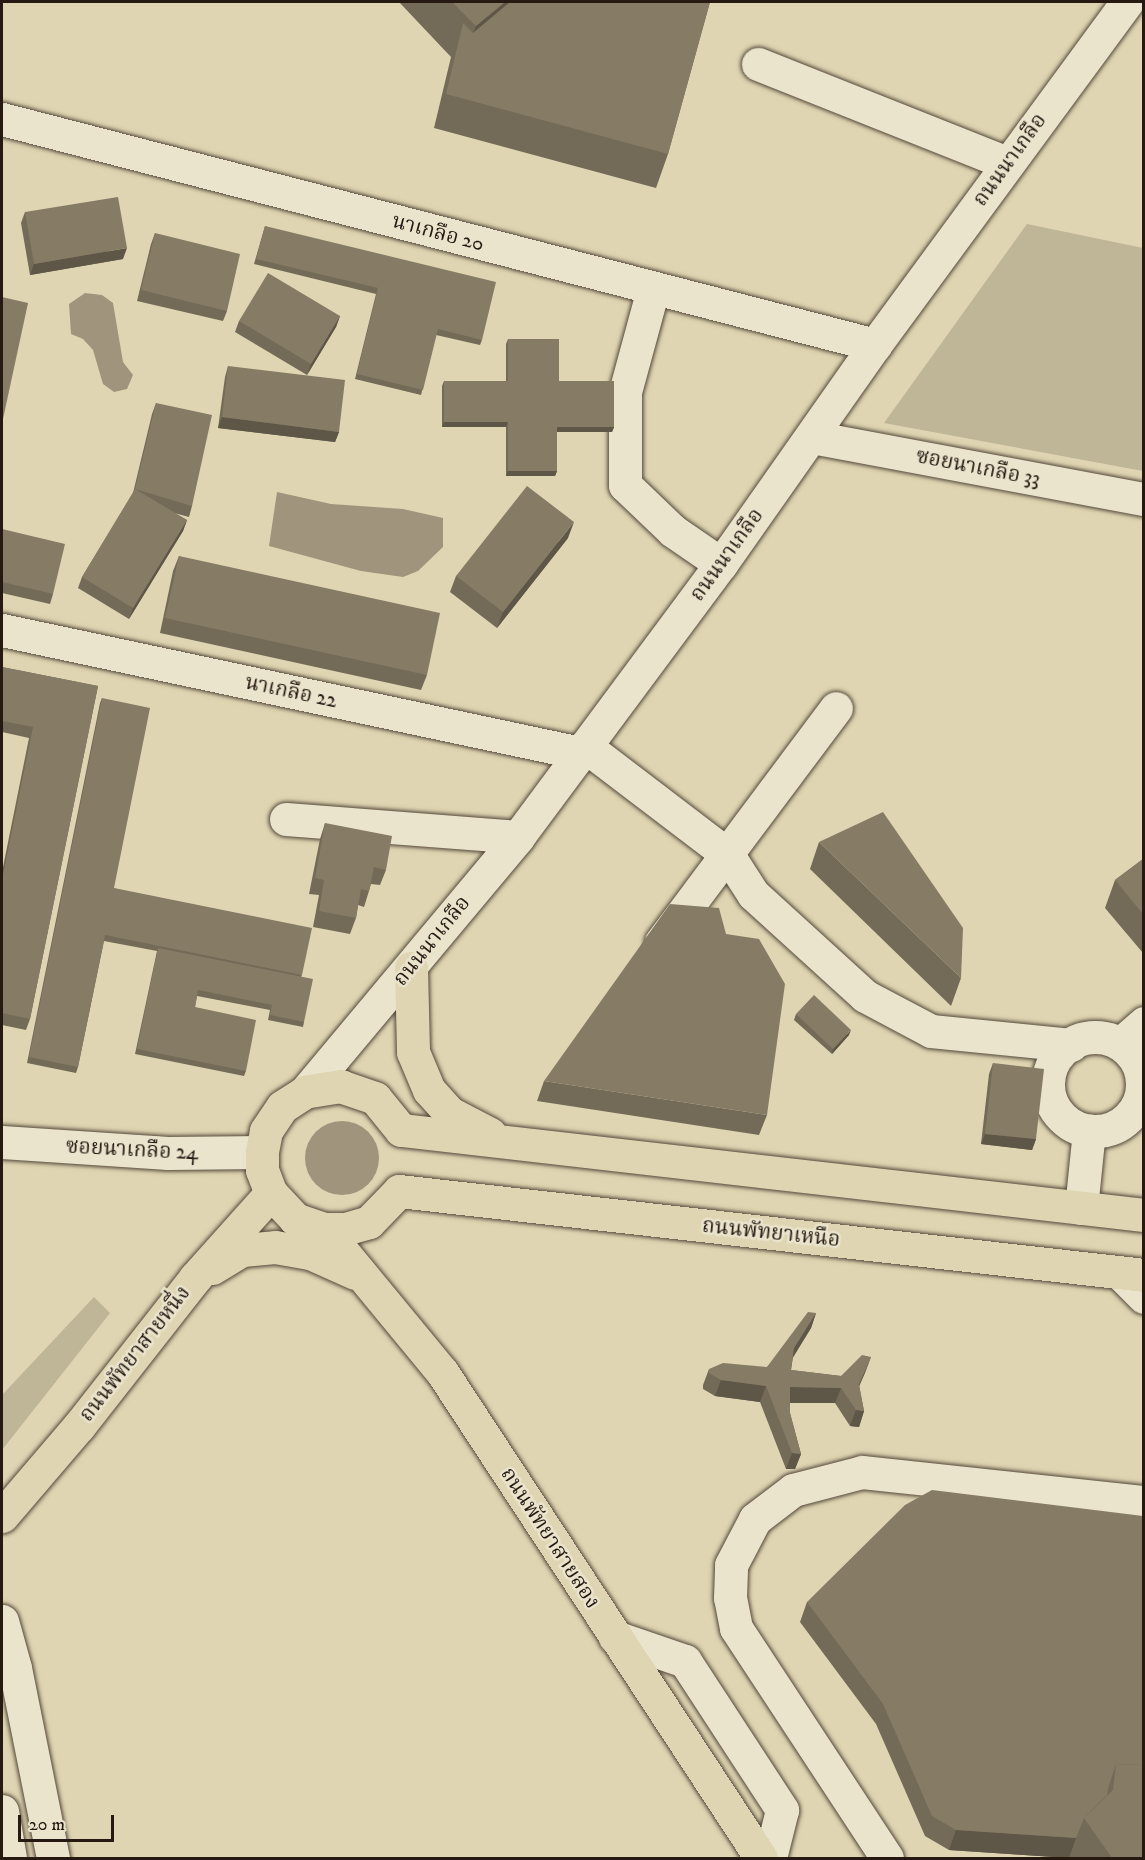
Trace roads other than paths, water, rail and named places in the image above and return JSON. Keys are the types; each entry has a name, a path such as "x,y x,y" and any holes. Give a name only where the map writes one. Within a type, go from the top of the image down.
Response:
{"main road":[{"path":"411,968 413,1052 429,1090 450,1113 505,1142"},
{"path":"324,1230 295,1219 271,1193 262,1170 262,1152 266,1131 282,1107 305,1092 341,1086 375,1098 401,1130 1143,1215"},
{"name":"ถนนพัทยาเหนือ","path":"324,1230 345,1230 369,1221 399,1191 1132,1274"},
{"name":"ถนนพัทยาสายหนึ่ง","path":"2,1516 195,1278 271,1193"},
{"name":"ถนนพัทยาสายสอง","path":"324,1230 442,1372 761,1858"},
{"path":"195,1278 242,1250 275,1246 310,1253 362,1275"}],"street":[{"name":"ถนนนาเกลือ","path":"305,1092 411,968 518,837 721,564 875,345 1127,2"},
{"path":"1135,2 1143,3"},
{"path":"758,64 1007,163"},
{"name":"นาเกลือ 20","path":"2,119 875,345"},
{"path":"653,289 624,392 624,486 673,531 721,564"},
{"name":"ซอยนาเกลือ 33","path":"812,437 1143,499"},
{"name":"นาเกลือ 22","path":"2,630 582,749"},
{"path":"645,962 728,855 836,708"},
{"path":"582,749 728,855 753,894 865,996 931,1031 1071,1045"},
{"path":"286,819 518,837"},
{"path":"1132,1033 1139,1067 1141,1097 1124,1121 1111,1129 1089,1130 1067,1122 1055,1110 1049,1095 1052,1064 1071,1045 1091,1037 1132,1033"},
{"path":"1081,1208 1089,1130"},
{"name":"ซอยนาเกลือ 24","path":"2,1142 168,1153 262,1152"},
{"path":"1132,1274 1143,1297"},
{"path":"887,1858 736,1628 730,1598 731,1565 755,1520 793,1490 862,1472 1143,1502"},
{"path":"2,1620 15,1668 53,1858"},
{"path":"615,1637 685,1661 782,1810 770,1858"},
{"path":"2,1811 10,1858"}]}
